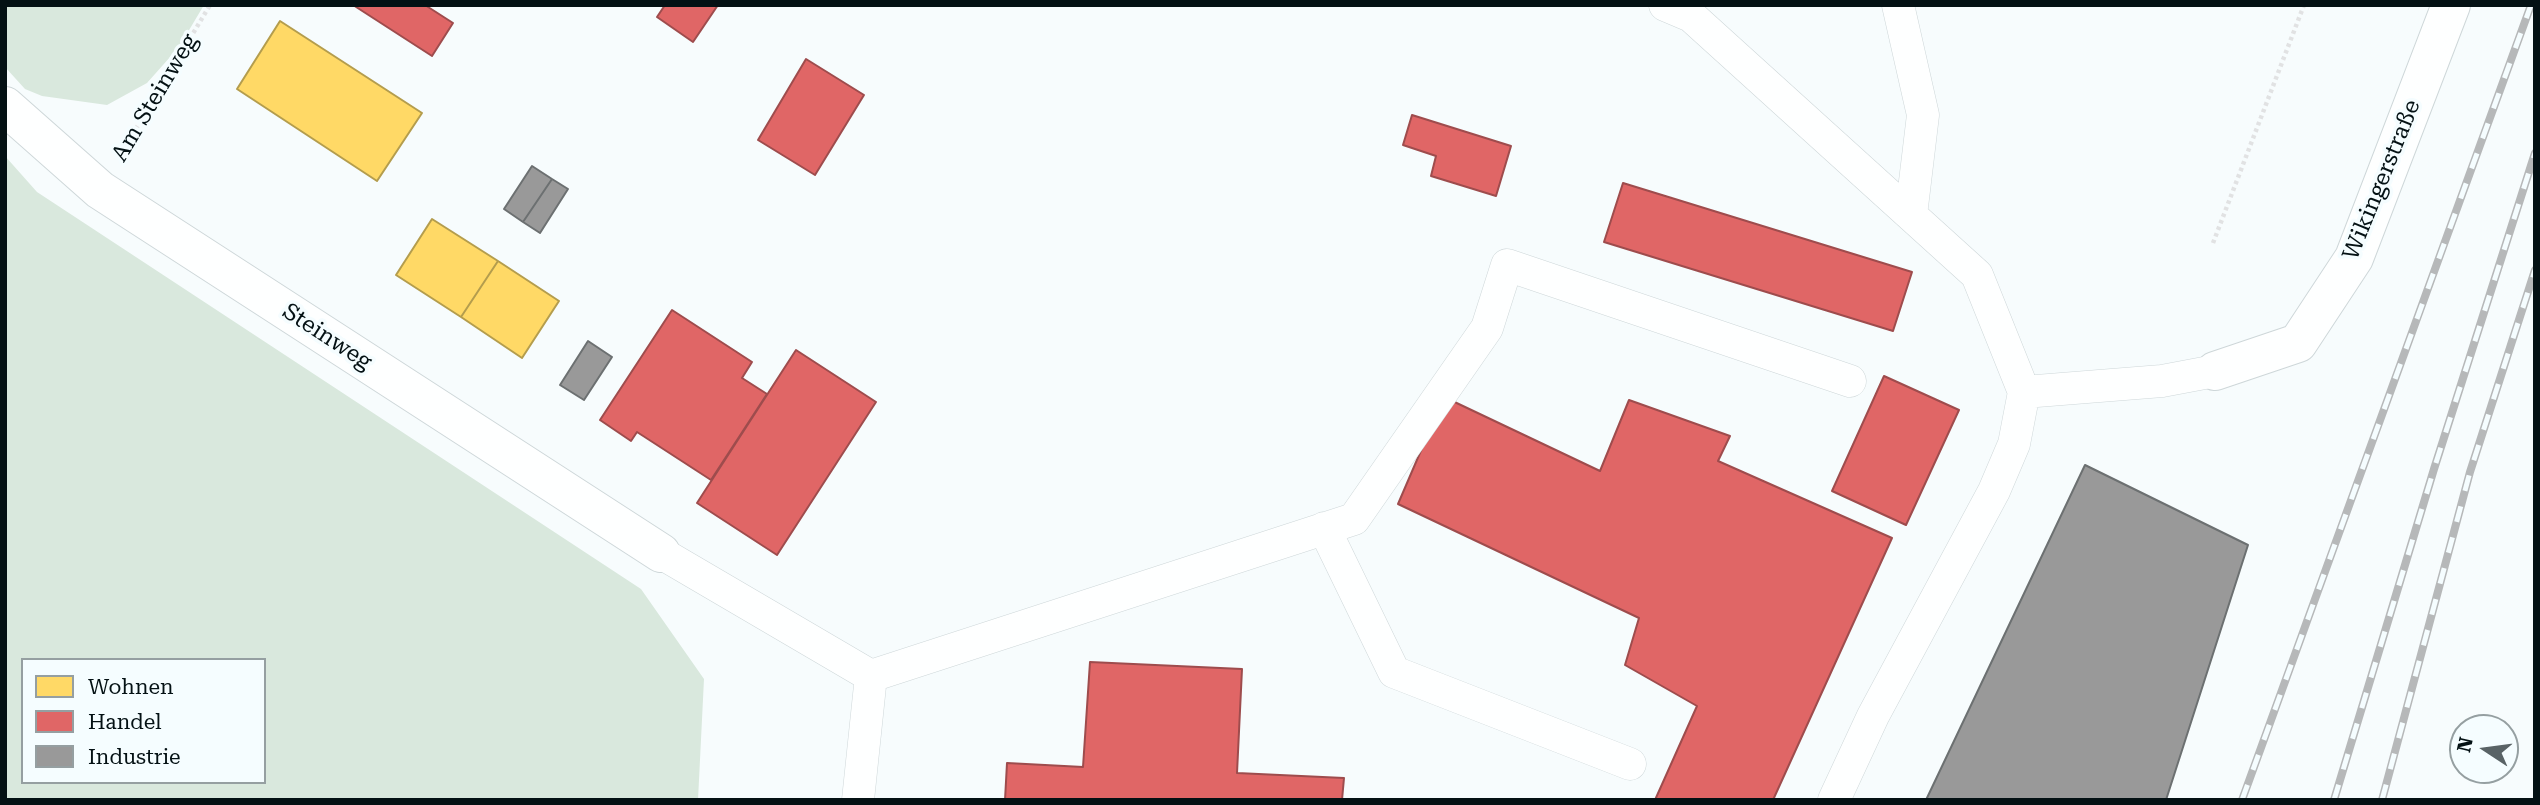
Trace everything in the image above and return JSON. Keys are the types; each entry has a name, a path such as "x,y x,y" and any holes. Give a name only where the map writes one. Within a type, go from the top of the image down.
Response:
{"street":[{"name":"Wikingerstraße","path":"2215,371 2298,342 2354,258 2451,5"},
{"name":"Steinweg","path":"5,106 100,190 661,553"}],"lane":[{"path":"1665,5 1691,16 1977,275 2024,392 2014,444 1994,491 1873,716 1834,800"},
{"path":"1898,5 1923,114 1911,215"},
{"path":"661,553 872,676 1354,519 1487,328 1507,265 1850,381"},
{"path":"2024,392 2162,381 2215,371"},
{"path":"1324,528 1394,672 1630,764"},
{"path":"858,800 872,676"}],"path":[{"name":"Am Steinweg","path":"100,190 210,5"},
{"path":"2213,243 2304,5"}],"shaded area":[{"path":"5,5 204,5 179,47 147,83 107,105 42,96 25,89 5,67"},
{"path":"5,156 37,192 641,589 704,679 698,800 5,800"}],"building: Wohnen":[{"path":"280,21 422,113 377,181 237,89"},
{"path":"432,219 498,261 461,317 396,275"},
{"path":"498,261 559,301 522,358 461,317"}],"building: Handel":[{"path":"353,5 425,5 453,23 432,56"},
{"path":"665,5 718,5 693,42 657,17"},
{"path":"806,59 864,95 815,175 758,140"},
{"path":"1412,115 1511,146 1496,196 1431,176 1436,156 1403,145"},
{"path":"1623,183 1912,272 1893,331 1604,242"},
{"path":"672,310 752,362 742,378 767,394 711,480 637,432 631,441 600,420"},
{"path":"796,350 876,402 777,555 697,503"},
{"path":"1884,376 1959,410 1906,525 1832,491"},
{"path":"1444,397 1600,471 1629,400 1730,436 1718,461 1892,538 1773,800 1655,800 1697,706 1625,665 1639,618 1398,504"},
{"path":"1090,662 1242,669 1237,773 1344,778 1342,800 1005,800 1007,763 1083,767"}],"building: Industrie":[{"path":"532,166 552,179 523,222 504,209"},
{"path":"552,179 568,189 540,233 523,222"},
{"path":"588,341 612,357 584,400 560,385"},
{"path":"2085,465 2248,545 2166,800 1926,800"}],"railway":[{"path":"2242,800 2531,5"},
{"path":"2334,800 2434,469 2535,153"},
{"path":"2382,800 2470,472 2535,270"}]}
